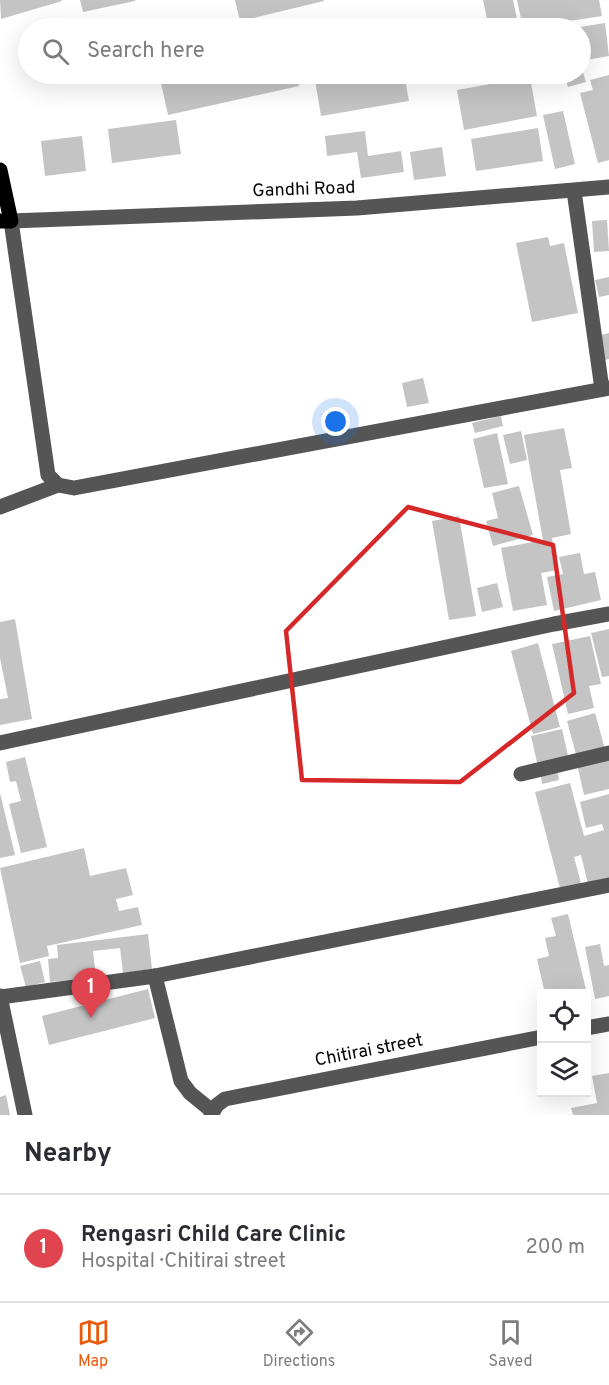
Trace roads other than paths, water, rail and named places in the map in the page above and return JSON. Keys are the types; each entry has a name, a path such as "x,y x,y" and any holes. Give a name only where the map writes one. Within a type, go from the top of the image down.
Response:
{"main road":[{"path":"0,170 5,221"}],"street":[{"name":"Gandhi Road","path":"5,221 357,208 609,187"},
{"path":"0,507 58,485 74,488 606,389 574,190"},
{"path":"5,221 48,475 58,485"},
{"path":"0,744 609,614"},
{"path":"521,774 609,753"},
{"path":"25,1115 0,997 155,976 609,885"},
{"path":"155,976 182,1081 190,1093 212,1113"},
{"path":"591,1027 609,1024"},
{"name":"Chitirai street","path":"212,1113 225,1099 537,1038"}],"place":[{"name":"Rengasri Child Care Clinic","path":"91,1018"}]}
